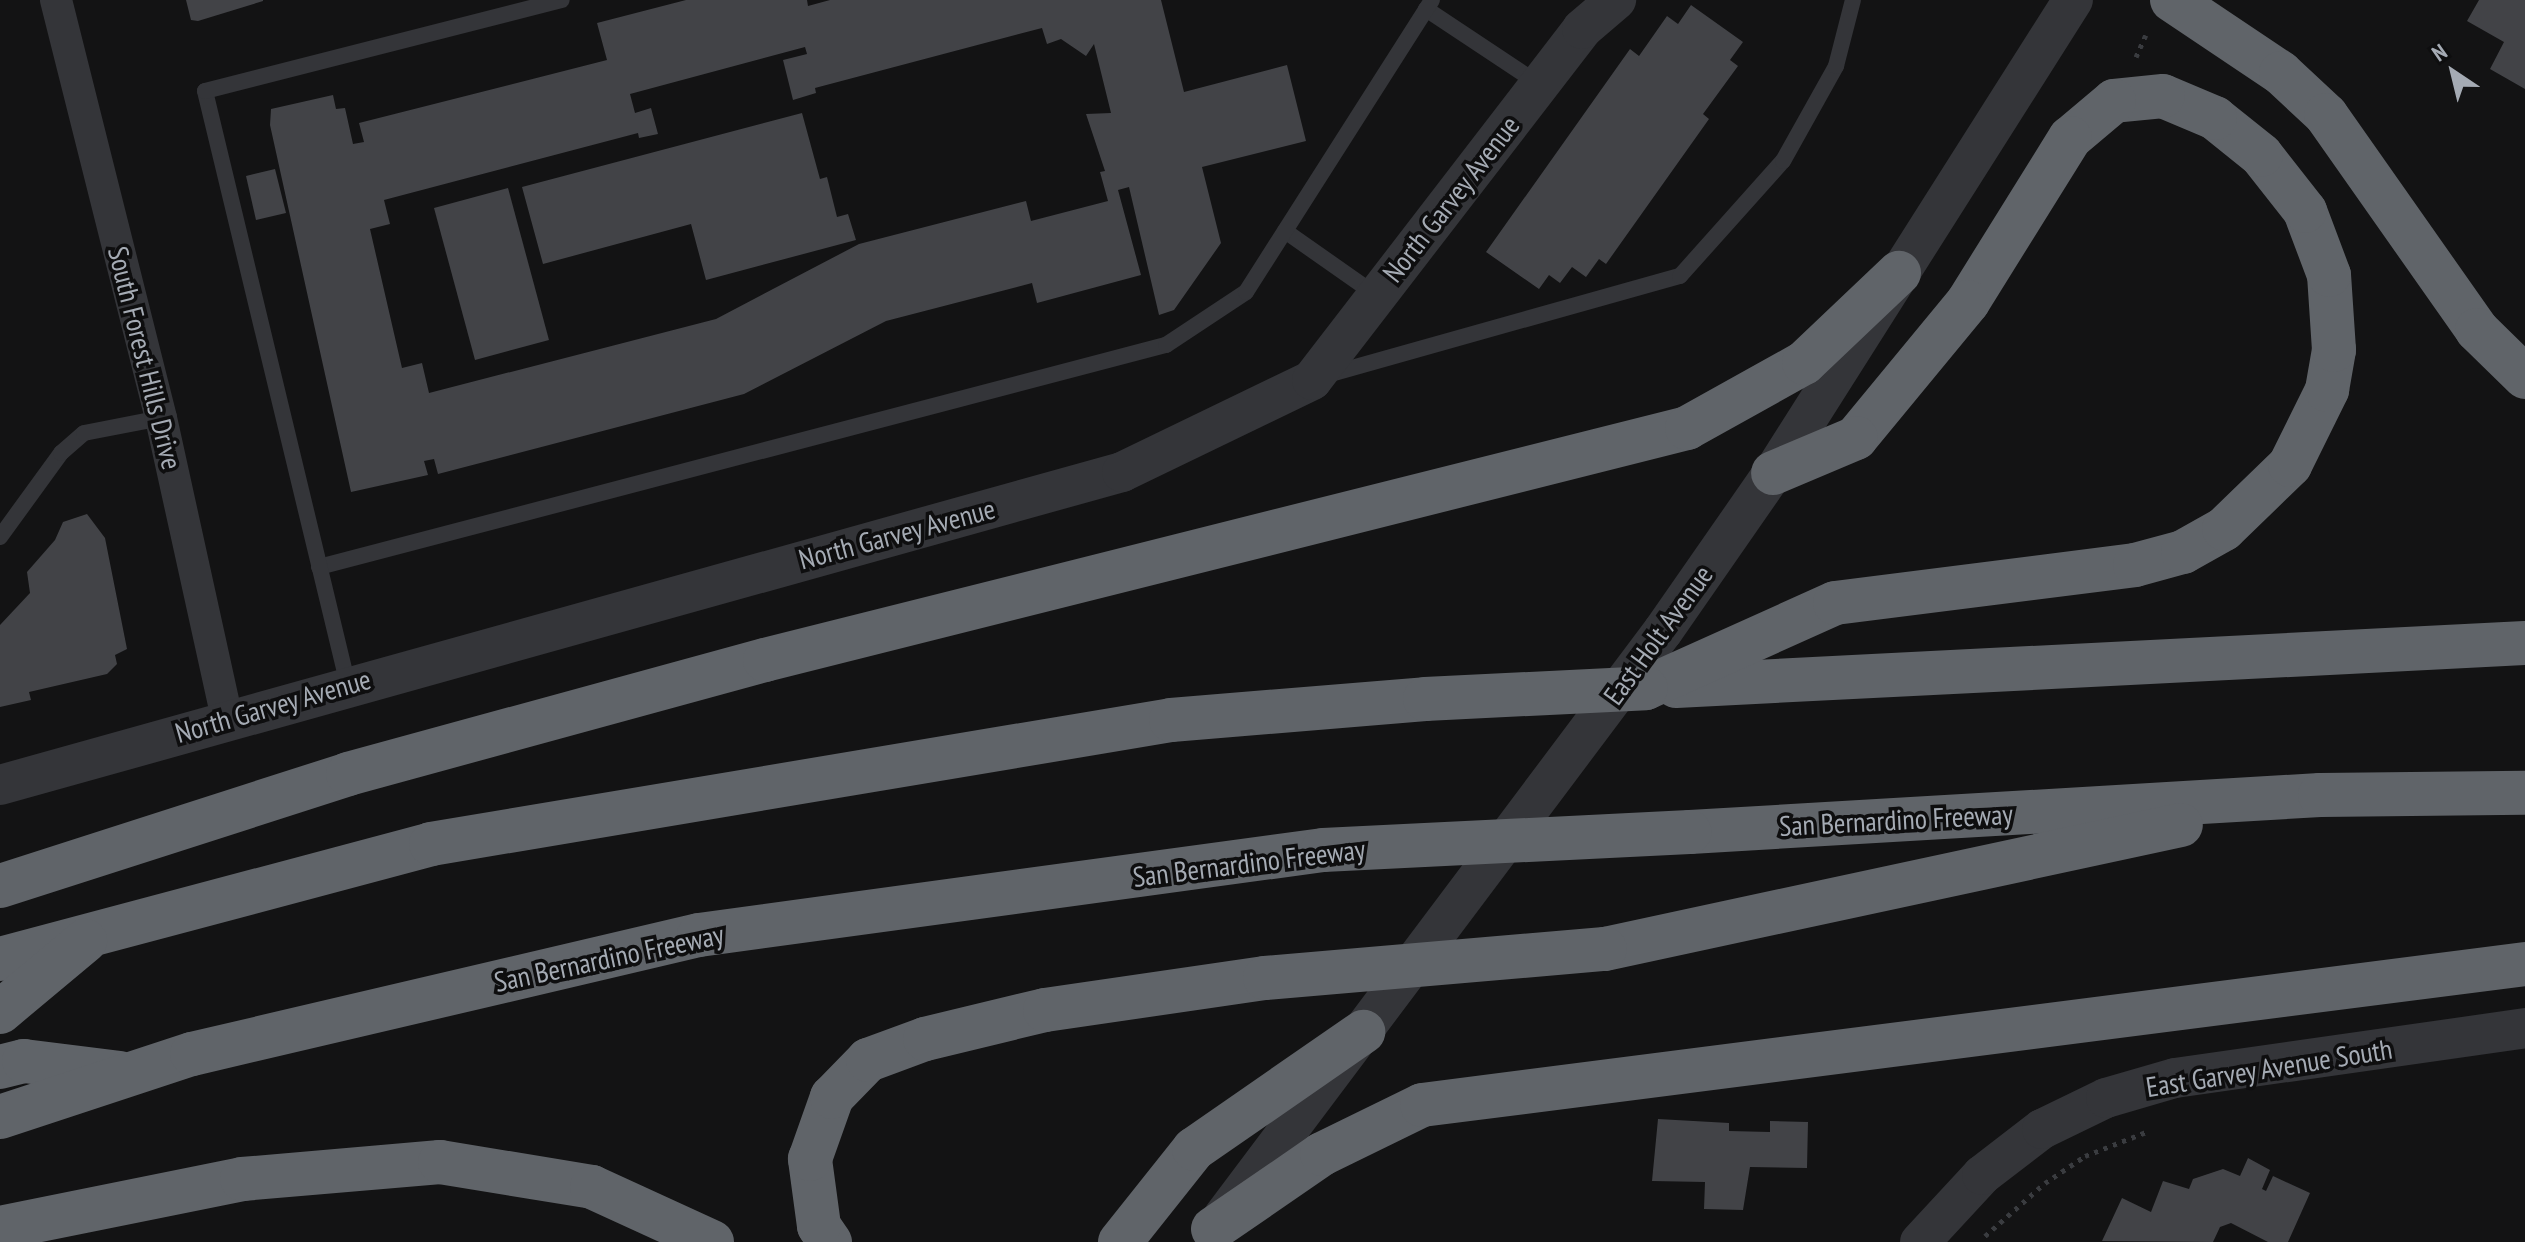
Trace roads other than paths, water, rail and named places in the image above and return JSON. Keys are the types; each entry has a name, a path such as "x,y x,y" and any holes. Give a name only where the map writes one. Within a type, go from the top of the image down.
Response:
{"highway":[{"path":"2172,0 2281,73 2326,115 2477,330 2525,377"},
{"path":"1646,688 1835,603 2135,565 2183,552 2224,529 2259,500 2310,433 2327,390 2334,350 2329,275 2305,211 2285,181 2239,136 2188,105 2163,96 2114,101 2070,138 1968,302 1856,438 1773,473"},
{"path":"0,886 348,774 765,660 1687,428 1804,363 1899,273"},
{"path":"0,959 95,931 431,844 1171,720 1425,699 1798,677 2525,643"},
{"name":"San Bernardino Freeway","path":"0,1117 192,1054 699,935 1323,850 2320,795 2525,793"},
{"path":"830,1242 819,1226 810,1159 832,1097 868,1060 925,1039 1045,1010 1265,978 1605,949 2320,795"},
{"path":"0,1012 95,931"},
{"path":"1208,1236 1322,1154 1422,1105 2525,964"},
{"path":"1120,1242 1194,1149 1363,1032"},
{"path":"0,1067 24,1061 134,1075"},
{"path":"0,1228 242,1179 440,1162 592,1187 712,1242"}],"street":[{"name":"South Forest Hills Drive","path":"56,0 161,418 227,718"},
{"name":"North Garvey Avenue","path":"0,785 227,718 1122,472 1312,380 1582,29 1616,0"},
{"name":"East Holt Avenue","path":"1208,1236 1663,631 1773,473 2073,0"},
{"name":"East Garvey Avenue South","path":"1920,1242 1982,1175 2042,1129 2106,1098 2175,1078 2525,1028"}],"lane":[{"path":"348,685 205,91 562,0"},
{"path":"1312,380 1680,276 1783,161 1836,66 1853,0"},
{"path":"319,567 1166,345 1246,292 1429,5 1539,84"},
{"path":"1285,231 1376,295"},
{"path":"0,537 61,453 84,433 161,418"}]}
